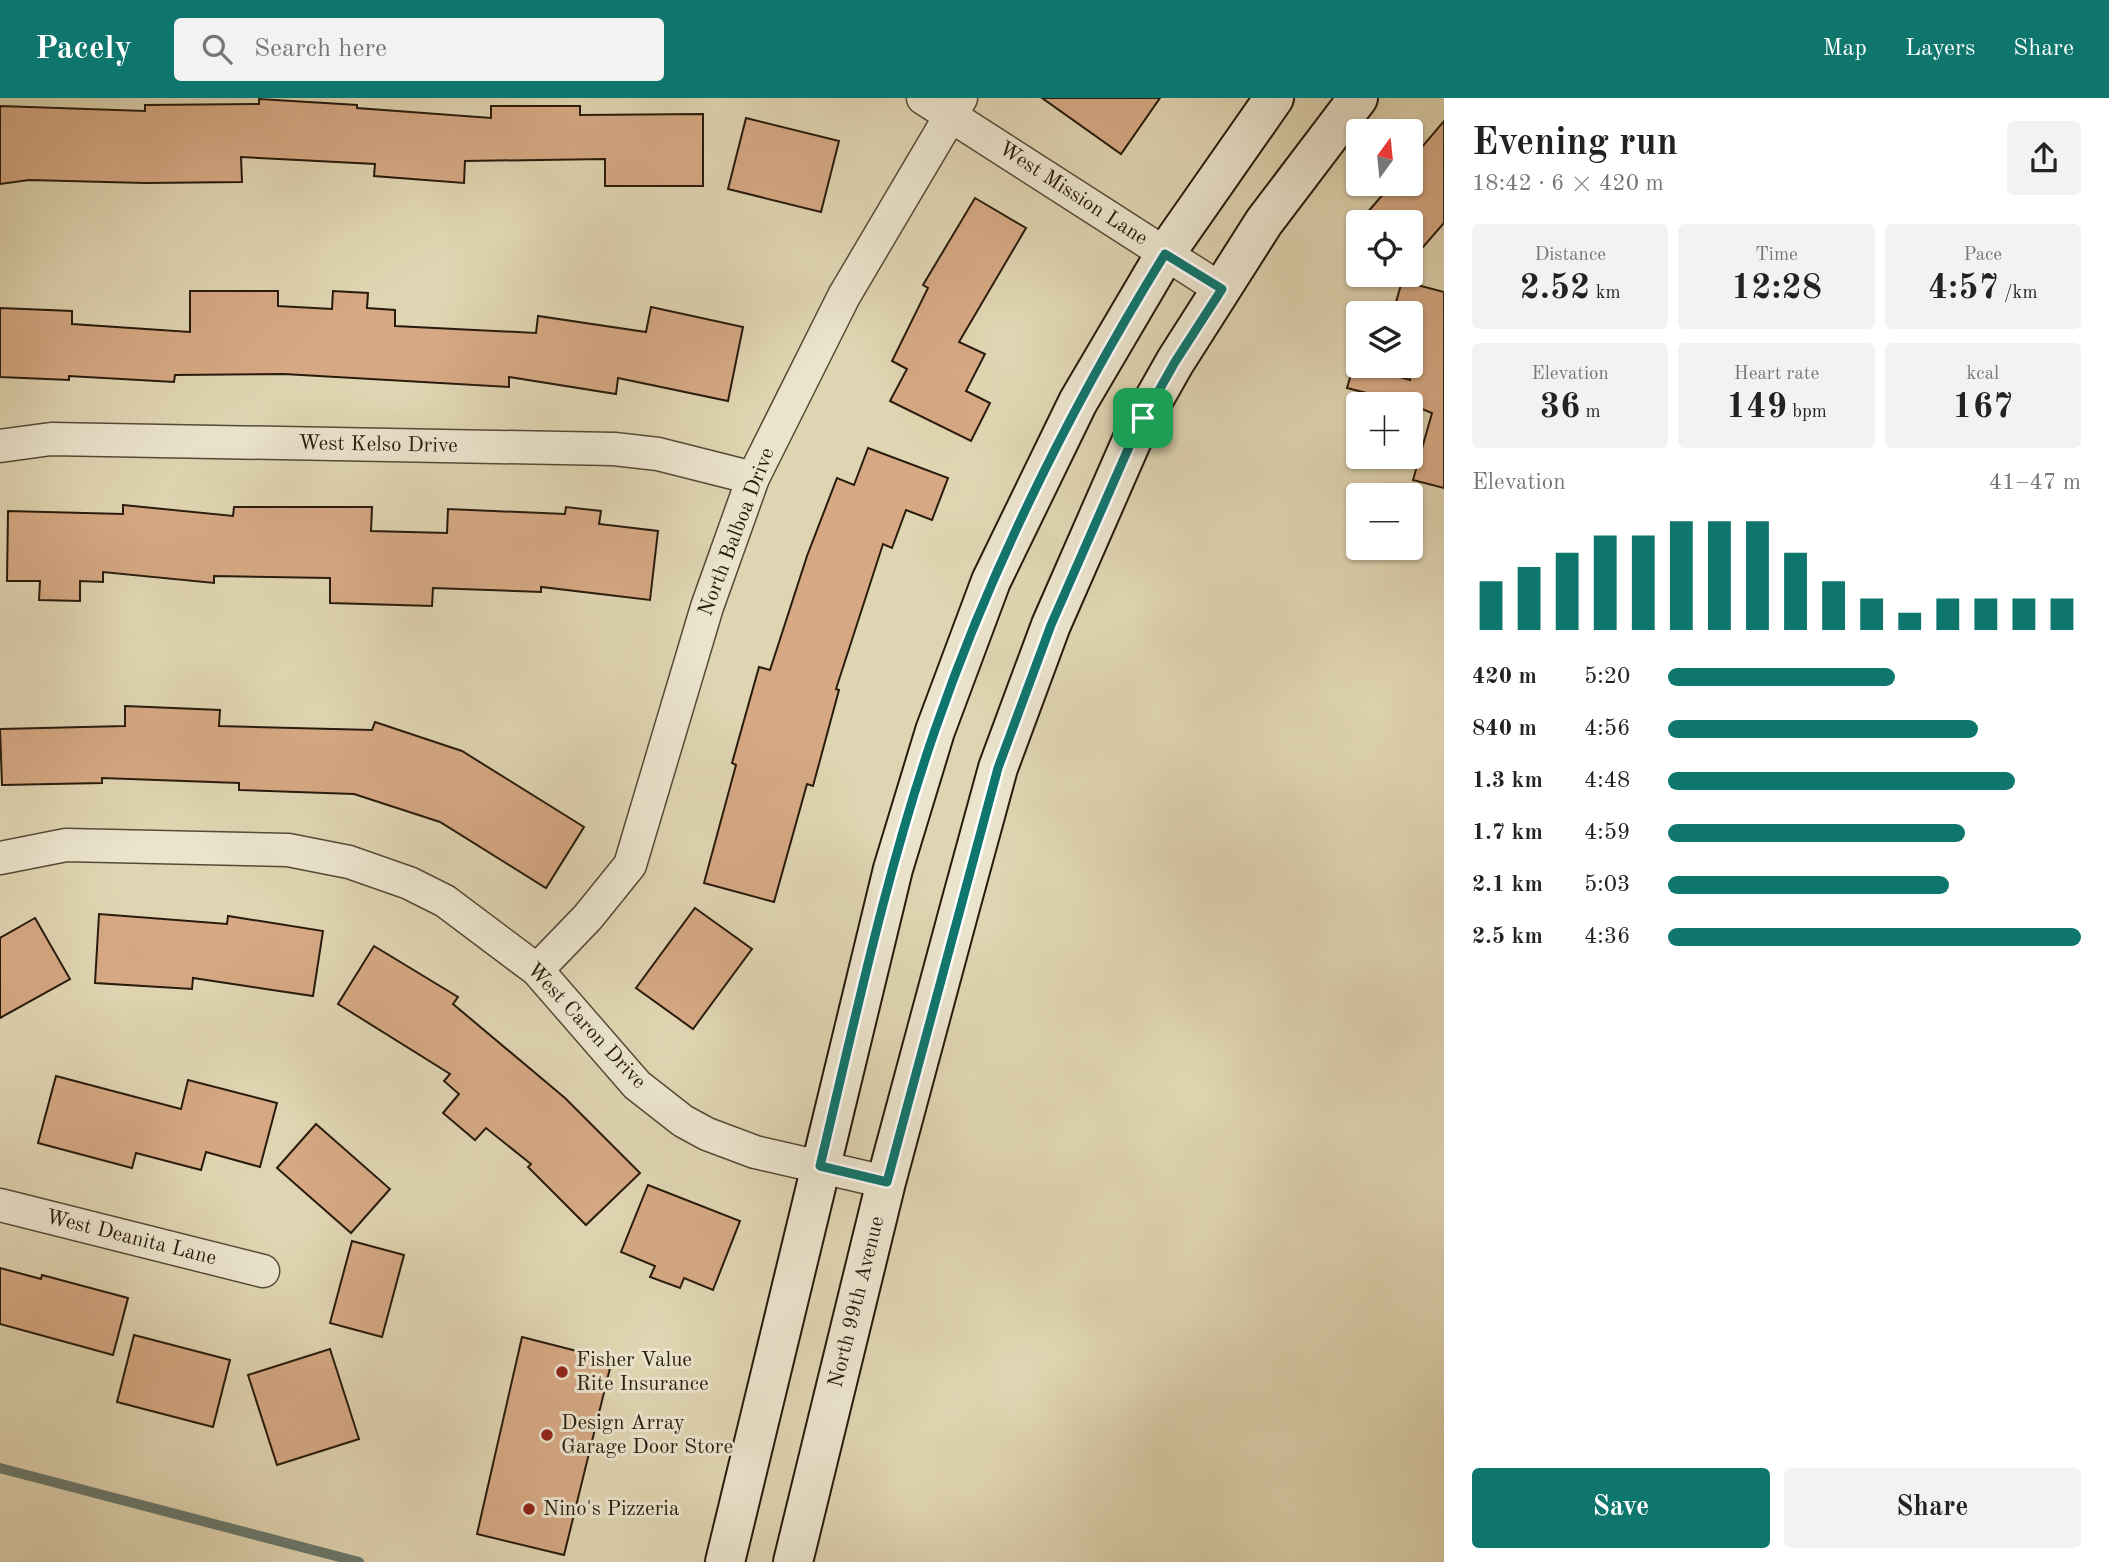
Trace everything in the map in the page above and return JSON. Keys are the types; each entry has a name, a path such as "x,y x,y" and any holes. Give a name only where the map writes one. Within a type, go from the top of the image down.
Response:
{"main road":[{"path":"725,1562 893,869 949,692 991,581 1078,402 1165,254 1274,98"},
{"name":"North 99th Avenue","path":"793,1562 887,1182 998,768 1051,625 1136,431 1175,362 1264,222 1358,98"}],"street":[{"name":"West Mission Lane","path":"923,98 956,106 1165,254 1222,289"},
{"name":"North Balboa Drive","path":"537,970 588,917 630,865 707,607 753,478 844,296 956,106"},
{"name":"West Kelso Drive","path":"0,446 51,439 614,449 658,454 753,478"},
{"name":"West Caron Drive","path":"0,858 66,845 288,850 349,862 409,883 445,901 537,970 637,1085 683,1121 707,1134 755,1152 887,1182"},
{"name":"West Deanita Lane","path":"0,1205 262,1272"}],"building":[{"path":"1042,98 1160,98 1121,154"},
{"path":"259,99 491,118 491,106 580,106 580,115 703,114 703,186 605,186 605,159 465,161 464,183 374,176 375,164 241,157 242,182 29,180 0,184 0,106 145,111 145,105 259,104"},
{"path":"746,118 839,141 821,212 728,189"},
{"path":"1444,121 1444,223 1423,247 1423,210 1369,210 1382,196 1423,196 1423,146"},
{"path":"975,198 1026,228 959,342 985,354 966,391 990,403 971,441 890,401 907,369 892,361 928,288 923,285"},
{"path":"1423,286 1444,292 1444,488 1413,480 1416,469 1423,469 1423,445 1432,413 1423,409 1423,392 1363,392 1347,388 1350,378 1423,378 1423,301 1396,301 1400,287"},
{"path":"190,291 278,291 278,306 332,309 333,291 368,293 367,308 395,310 395,326 536,333 538,316 646,332 651,307 743,327 728,401 618,378 616,394 509,377 509,387 284,374 175,375 174,382 69,376 69,380 0,377 0,308 72,311 72,324 190,332"},
{"path":"868,448 948,478 932,520 906,510 892,548 883,544 836,689 839,690 813,786 807,784 774,902 704,883 736,765 732,763 759,667 770,670 807,556 837,478 854,485"},
{"path":"123,505 233,516 234,507 372,507 371,531 447,533 448,509 565,514 566,507 601,511 599,524 658,531 650,600 541,587 541,592 433,588 432,606 330,603 330,578 214,576 214,583 103,572 103,582 80,581 80,601 39,600 40,581 7,581 8,511 123,514"},
{"path":"125,706 220,710 219,726 372,730 375,722 462,751 584,827 546,888 440,822 354,794 239,790 239,783 102,778 102,783 2,785 0,729 125,726"},
{"path":"695,908 752,949 693,1029 636,988"},
{"path":"99,914 227,924 228,916 323,931 313,996 193,978 192,989 95,983"},
{"path":"35,918 70,979 0,1018 0,938"},
{"path":"374,946 458,997 453,1004 565,1098 640,1173 586,1225 528,1167 531,1164 486,1128 475,1140 443,1113 459,1094 444,1081 450,1074 338,1004"},
{"path":"56,1076 181,1109 188,1080 277,1103 260,1167 206,1152 201,1170 136,1153 132,1168 38,1143"},
{"path":"316,1124 390,1189 351,1233 277,1168"},
{"path":"648,1185 740,1221 713,1290 684,1278 680,1288 650,1277 655,1266 621,1252"},
{"path":"352,1241 404,1255 382,1337 330,1323"},
{"path":"0,1268 41,1279 42,1275 128,1298 113,1355 0,1324"},
{"path":"134,1335 230,1360 213,1427 117,1402"},
{"path":"522,1337 612,1360 564,1555 477,1534"},
{"path":"330,1349 359,1439 277,1465 248,1375"}],"waterway":[{"path":"0,1468 359,1562"}],"place":[{"name":"Fisher Value Rite Insurance","path":"562,1372"},
{"name":"Design Array Garage Door Store","path":"547,1435"},
{"name":"Nino's Pizzeria","path":"529,1509"}],"route":[{"path":"1165,254 1222,289 1143,418 1051,625 998,768 887,1182 820,1166 893,869 935,731 991,581 1078,402 1165,254"}]}
